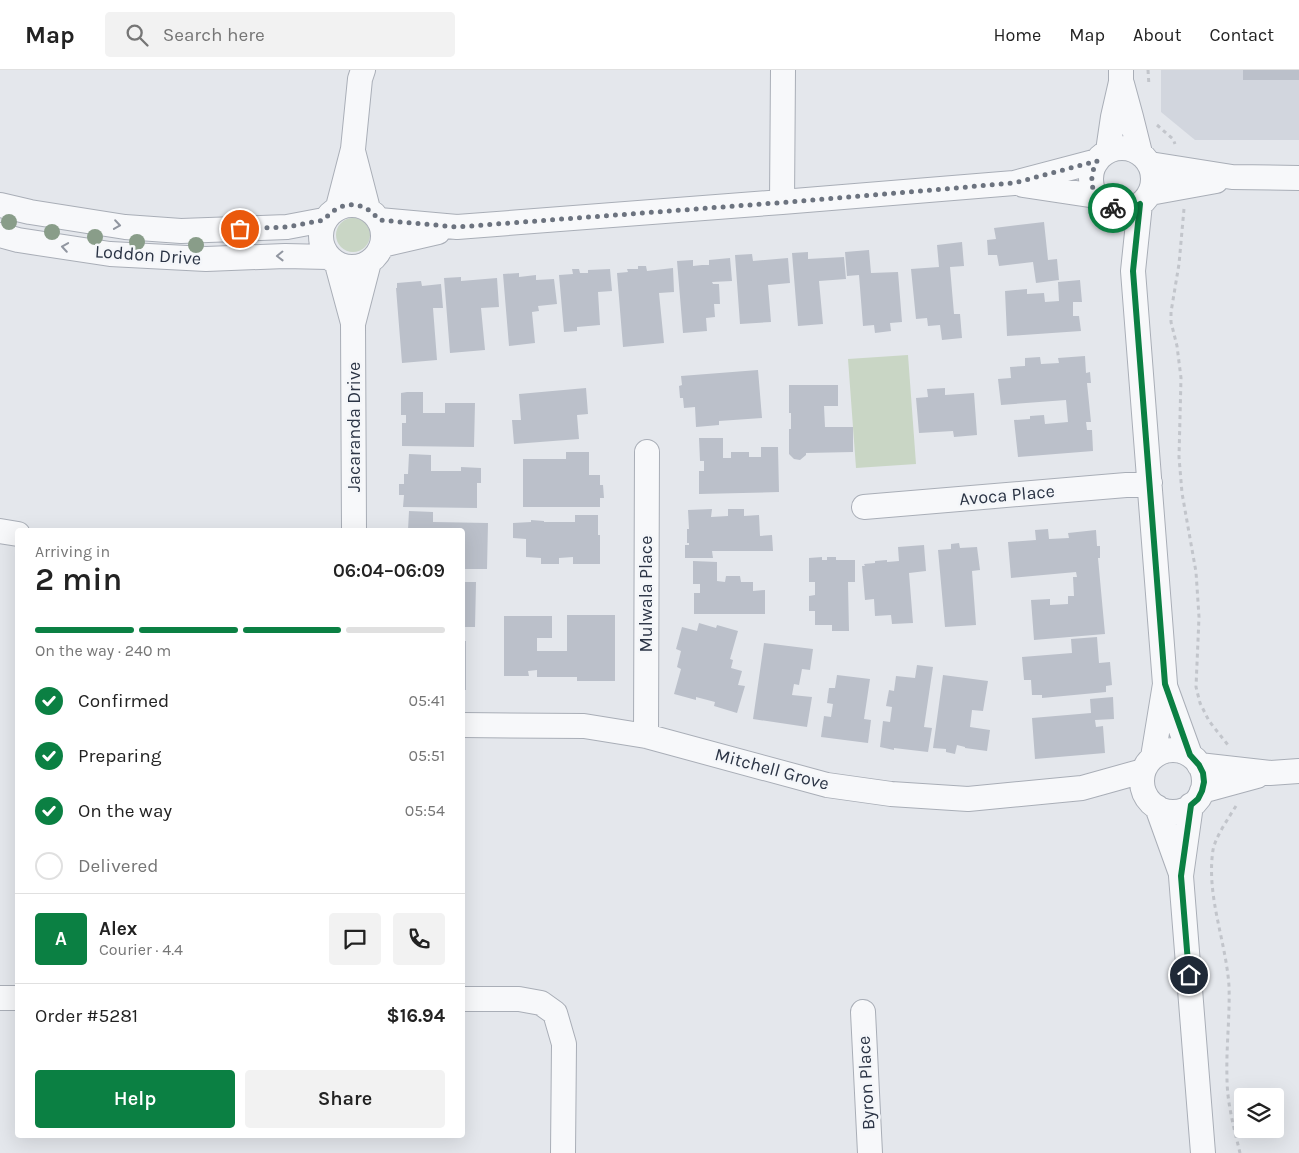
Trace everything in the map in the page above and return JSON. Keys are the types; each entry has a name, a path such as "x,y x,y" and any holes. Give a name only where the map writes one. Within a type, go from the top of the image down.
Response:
{"street":[{"path":"362,70 353,149 331,214 320,229 320,240 323,249 333,260 345,266 361,266 375,254 457,227"},
{"path":"782,202 783,70"},
{"path":"1121,76 1103,156 1093,169 1091,178 1092,187 1106,202 1133,271"},
{"path":"1121,76 1131,117 1145,159 1153,173 1153,184 1145,199 1133,271 1165,684 1150,782 1181,876 1203,1153"},
{"path":"331,214 348,204 358,205 373,214 457,227 1014,183 1103,156 1116,148 1132,150 1145,159 1232,177 1299,178"},
{"path":"353,149 373,214 382,228 383,237 375,254"},
{"path":"1014,183 1106,202 1124,210 1132,208 1145,199 1232,177"},
{"name":"Loddon Drive","path":"0,205 30,212 125,227 181,231 287,227 331,214"},
{"name":"Loddon Drive","path":"0,235 18,240 110,254 206,259 285,256 333,260"},
{"name":"Jacaranda Drive","path":"354,528 354,324 375,254"},
{"name":"Jacaranda Drive","path":"333,260 354,324"},
{"name":"Mulwala Place","path":"646,736 647,452"},
{"name":"Avoca Place","path":"864,507 1150,483"},
{"path":"0,530 15,533"},
{"path":"1165,684 1195,760 1203,773 1204,782 1197,798 1181,876"},
{"name":"Mitchell Grove","path":"465,725 584,726 646,736 827,785 891,794 968,799 1150,782"},
{"path":"1150,782 1162,752 1171,750 1181,751 1195,760 1237,775 1299,771"},
{"path":"1150,782 1166,811 1174,811 1184,810 1197,798 1237,775"},
{"path":"0,998 15,998"},
{"path":"465,999 519,999 541,1003 555,1013 564,1044 562,1153"},
{"name":"Byron Place","path":"862,1012 870,1153"}],"path":[{"path":"1183,228 1171,322 1182,378 1179,457 1182,493 1196,572 1199,617 1196,687 1200,703 1234,756 1239,791 1238,802 1213,848 1212,889 1222,940 1228,986 1227,1079 1231,1118 1240,1153"}],"shaded area":[{"path":"1161,70 1299,70 1299,140 1195,140 1161,112"}],"green space":[{"path":"353,218 360,219 365,223 369,228 369,242 365,247 360,251 353,252 346,251 341,247 337,242 336,235 337,228 341,223 346,219"},
{"path":"908,355 916,464 856,468 848,359"}],"building":[{"path":"1243,70 1299,70 1299,80 1243,80"},
{"path":"1044,222 1048,260 1057,259 1059,280 1036,283 1033,262 999,266 997,255 988,255 987,240 996,239 994,228"},
{"path":"962,242 964,266 950,267 954,314 960,314 962,338 942,340 940,325 928,326 927,318 916,319 911,269 939,267 937,245"},
{"path":"869,250 871,273 898,272 902,322 890,323 891,331 875,333 874,325 863,326 859,275 847,276 845,252"},
{"path":"808,252 808,259 844,257 846,279 819,281 823,324 798,326 792,253"},
{"path":"752,254 753,261 788,258 790,283 768,285 771,322 740,324 735,255"},
{"path":"730,258 732,281 712,282 713,284 719,284 720,304 714,304 715,317 706,318 707,331 683,333 677,261 693,260 693,266 709,265 709,260"},
{"path":"638,266 646,266 647,271 673,268 674,292 659,293 664,343 623,347 617,273 628,272 627,269 638,269"},
{"path":"572,269 579,269 580,273 588,273 588,270 610,269 612,291 598,292 600,325 577,327 577,331 564,332 559,275 573,274"},
{"path":"519,273 519,277 536,275 536,280 554,279 557,304 538,306 539,311 532,312 535,343 509,346 503,274"},
{"path":"461,277 461,281 497,278 499,307 481,308 485,350 450,353 444,278"},
{"path":"1080,280 1082,302 1073,302 1073,316 1079,316 1081,331 1007,336 1005,291 1027,289 1027,294 1044,293 1045,302 1059,301 1058,282"},
{"path":"421,281 422,286 441,284 443,308 433,308 437,360 402,363 397,283"},
{"path":"1085,356 1086,373 1090,372 1091,383 1087,383 1091,422 1086,422 1087,430 1092,430 1093,451 1018,457 1014,420 1030,419 1030,416 1044,415 1045,424 1068,422 1066,400 1001,405 998,379 1011,378 1010,367 1025,366 1025,358 1040,357 1041,364 1059,363 1058,358"},
{"path":"758,370 762,418 719,421 719,425 696,427 695,407 684,408 683,398 680,398 679,386 682,385 681,376"},
{"path":"789,385 838,385 838,406 824,406 825,427 853,427 853,452 806,453 800,460 794,459 789,454 791,413 789,413"},
{"path":"586,388 588,414 577,415 579,439 514,444 512,420 521,420 519,394"},
{"path":"945,388 945,395 974,393 977,435 954,437 953,431 919,433 916,398 928,397 927,389"},
{"path":"423,392 423,413 445,413 445,403 475,403 474,447 402,446 402,423 406,423 406,415 401,415 401,393"},
{"path":"699,438 723,438 723,458 731,458 731,452 749,452 749,457 761,457 761,447 778,447 779,492 699,494 699,471 704,471 704,461 700,461"},
{"path":"566,452 589,452 589,475 600,475 600,485 603,485 604,498 600,498 600,507 523,507 523,459 566,459"},
{"path":"409,454 431,455 431,471 461,471 461,467 481,468 481,483 477,483 477,508 403,507 404,495 399,495 399,484 404,484 404,474 408,474"},
{"path":"712,509 711,517 728,516 728,509 744,509 744,516 759,515 760,536 772,535 773,551 712,551 713,558 685,558 685,545 689,545 687,543 687,529 689,529 688,510"},
{"path":"409,511 433,512 433,522 488,523 487,569 465,569 465,528 408,528"},
{"path":"575,515 598,515 600,564 573,564 573,557 559,558 559,564 541,564 541,558 526,557 526,539 513,538 513,523 531,522 531,520 575,522"},
{"path":"1048,529 1049,539 1069,538 1068,533 1096,530 1097,546 1100,546 1100,558 1098,558 1105,634 1034,640 1031,600 1050,599 1050,605 1068,604 1068,596 1074,596 1073,577 1077,577 1076,572 1011,578 1008,542 1036,540 1035,530"},
{"path":"959,543 960,548 977,547 980,570 972,571 976,625 945,627 938,550 951,549 951,544"},
{"path":"924,545 926,571 909,573 913,623 892,624 891,615 875,616 874,599 865,600 862,566 875,563 875,561 899,561 898,547"},
{"path":"822,557 822,560 827,560 827,557 836,557 836,560 855,560 855,582 848,582 849,631 832,631 832,625 815,625 815,611 809,611 809,596 815,595 815,582 809,582 809,558"},
{"path":"693,561 717,562 717,581 725,582 726,576 740,576 741,582 753,582 753,591 765,590 765,614 694,614 694,593 700,593 700,584 693,584"},
{"path":"465,582 476,582 475,627 465,627"},
{"path":"567,615 615,615 615,681 577,681 577,677 537,677 537,670 528,671 529,676 504,676 504,616 552,616 552,638 537,638 537,651 567,651"},
{"path":"699,623 716,628 717,625 738,631 730,659 733,660 731,668 742,671 738,685 745,686 737,713 714,706 715,702 696,697 696,700 674,694 681,669 677,667 681,651 676,649 682,627 697,631"},
{"path":"1097,637 1099,663 1110,662 1112,685 1106,686 1106,692 1042,698 1042,695 1032,695 1031,680 1024,680 1022,657 1072,653 1071,639"},
{"path":"465,641 466,641 465,690"},
{"path":"764,643 813,649 810,670 802,669 799,685 794,684 792,695 812,697 807,727 753,719"},
{"path":"917,665 933,667 924,727 932,728 928,752 894,748 894,750 880,747 883,721 890,722 892,707 886,706 889,690 894,691 896,676 915,678"},
{"path":"837,675 870,679 864,719 871,720 868,743 821,737 824,716 831,717 833,704 827,703 829,688 835,688"},
{"path":"943,675 988,681 983,711 972,710 970,727 990,730 987,751 957,745 955,754 946,752 946,749 933,748"},
{"path":"1113,697 1114,719 1095,720 1096,727 1103,726 1105,753 1035,759 1032,718 1091,713 1090,699"}],"way so far":[{"path":"240,229 287,227 324,220 330,212 348,204 368,209 379,220 457,227 802,201 1014,183 1097,161 1091,178 1092,187 1101,202 1113,208"}],"route":[{"path":"1113,208 1124,210 1140,204 1133,271 1165,684 1190,755 1199,765 1203,773 1204,782 1198,799 1191,805 1181,876 1189,975"}]}
